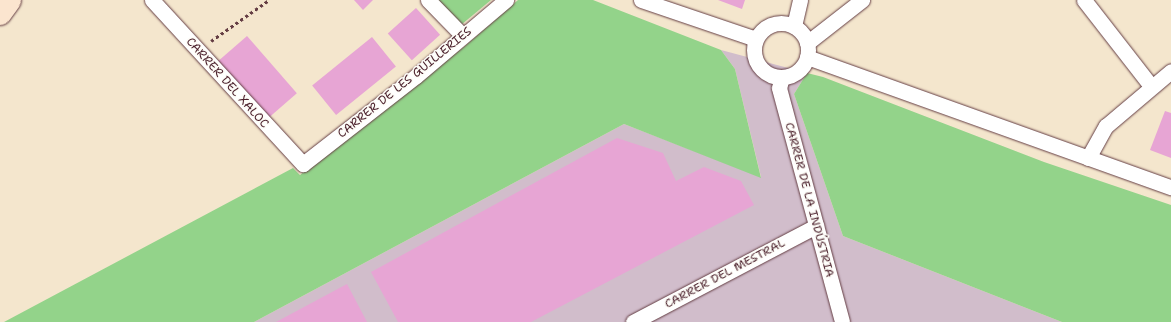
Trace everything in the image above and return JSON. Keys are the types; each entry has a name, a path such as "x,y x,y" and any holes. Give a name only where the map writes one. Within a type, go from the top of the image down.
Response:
{"street":[{"path":"0,14 10,0"},
{"name":"CARRER DEL XALOC","path":"152,0 303,164"},
{"path":"428,0 463,36"},
{"name":"CARRER DE LES GUILLERIES","path":"303,164 416,76 506,0"},
{"path":"641,0 756,39"},
{"path":"794,26 800,0"},
{"path":"807,50 862,0"},
{"path":"1084,0 1151,86"},
{"path":"784,23 794,26 804,36 807,50 801,69 789,76 782,77 770,75 757,62 754,51 756,39 762,31 770,25 784,23"},
{"path":"807,50 1088,158 1171,187"},
{"path":"1088,158 1106,126 1151,86 1171,71"},
{"name":"CARRER DE LA INDÚSTRIA","path":"782,77 779,88 842,322"},
{"name":"CARRER DEL MESTRAL","path":"633,322 816,226"}],"path":[{"path":"198,51 269,0"}],"shaded area":[{"path":"721,50 807,73 794,94 843,236 1062,322 254,322 624,124 761,177 735,69"}],"green space":[{"path":"437,0 491,0 461,25"},
{"path":"518,0 593,0 721,50 735,69 761,178 624,124 254,322 4,322 293,168 300,175 465,46"},
{"path":"807,73 823,77 1044,162 1171,205 1171,322 1062,322 843,236 794,94"}],"building":[{"path":"354,0 373,0 363,10"},
{"path":"718,0 745,0 742,9"},
{"path":"416,8 440,35 412,60 388,33"},
{"path":"247,36 297,93 267,120 217,62"},
{"path":"372,37 396,67 336,115 312,85"},
{"path":"1165,111 1171,113 1171,158 1150,150"},
{"path":"617,138 663,153 676,181 704,167 741,181 754,205 531,322 398,322 371,272"},
{"path":"347,284 367,322 276,322"}]}
